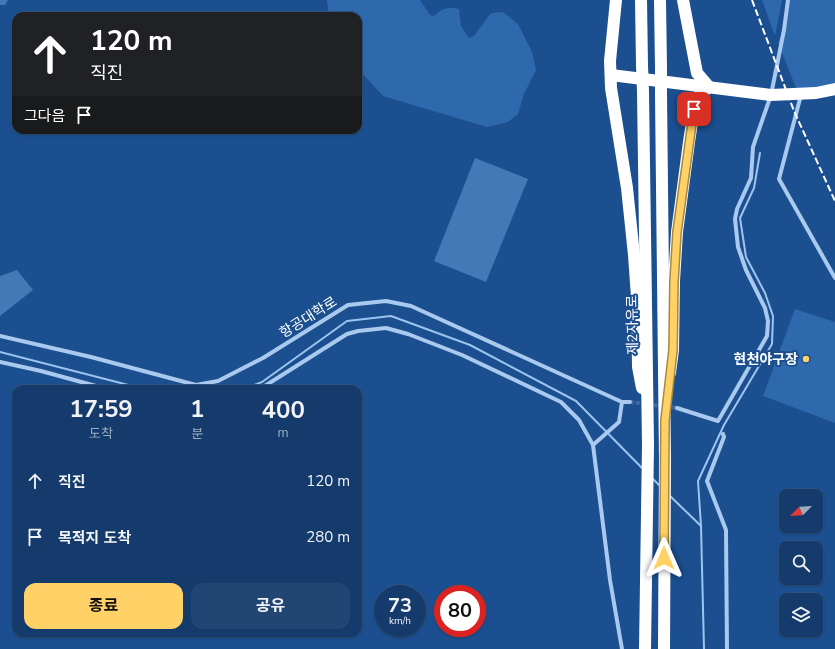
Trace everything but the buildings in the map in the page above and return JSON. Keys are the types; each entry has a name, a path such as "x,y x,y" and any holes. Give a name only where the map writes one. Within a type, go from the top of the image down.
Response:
{"highway":[{"path":"616,0 610,75 627,188 637,297 638,367 648,418"},
{"name":"제2자유로","path":"641,0 648,418 645,649"},
{"path":"660,0 665,420 664,649"},
{"path":"682,0 697,73 709,87"},
{"path":"610,75 770,95 816,93 835,89"},
{"path":"665,420 673,350 674,282 677,232 694,109 699,95 709,87"}],"street":[{"path":"677,408 718,421 767,336 768,321 765,308 746,270 738,246 735,219 737,208 751,178 753,147 770,95 784,30 788,0"},
{"path":"802,94 779,179 835,278"},
{"name":"항공대학로","path":"0,336 91,357 196,385 218,381 263,358 348,305 386,301 411,306 622,402"},
{"path":"266,385 347,334 358,330 386,328 408,334 462,356 561,402 578,420 593,445 610,580 622,649"},
{"path":"0,362 41,371 92,385"},
{"path":"593,445 619,422 622,402 630,402"},
{"path":"722,434 724,438 707,481 726,530 728,649"}],"shaded area":[{"path":"327,0 420,0 430,15 434,16 440,11 446,9 459,9 461,26 469,38 474,36 491,13 503,12 518,24 532,52 536,70 524,94 518,114 508,122 487,127 383,96 362,73 362,12 328,12"},
{"path":"762,0 782,0 775,36"},
{"path":"787,0 835,0 835,86 797,90 778,43 786,22"},
{"name":"현천야구장","path":"795,309 835,322 835,423 763,396"}],"waterway":[{"path":"701,526 698,481 724,425 772,344 773,316 765,293 746,257 740,218 754,188 760,153"},
{"path":"254,385 262,382 347,321 391,316 470,345 576,401 643,469"},
{"path":"0,352 128,385"},
{"path":"652,478 660,486"},
{"path":"669,495 701,526 704,649"}],"tunnel":[{"path":"630,402 677,408"}],"railway":[{"path":"752,0 794,111 835,201"}],"place":[{"name":"현천야구장","path":"806,359"}],"route":[{"path":"664,558 665,420 673,350 674,282 677,232 694,109"}]}
